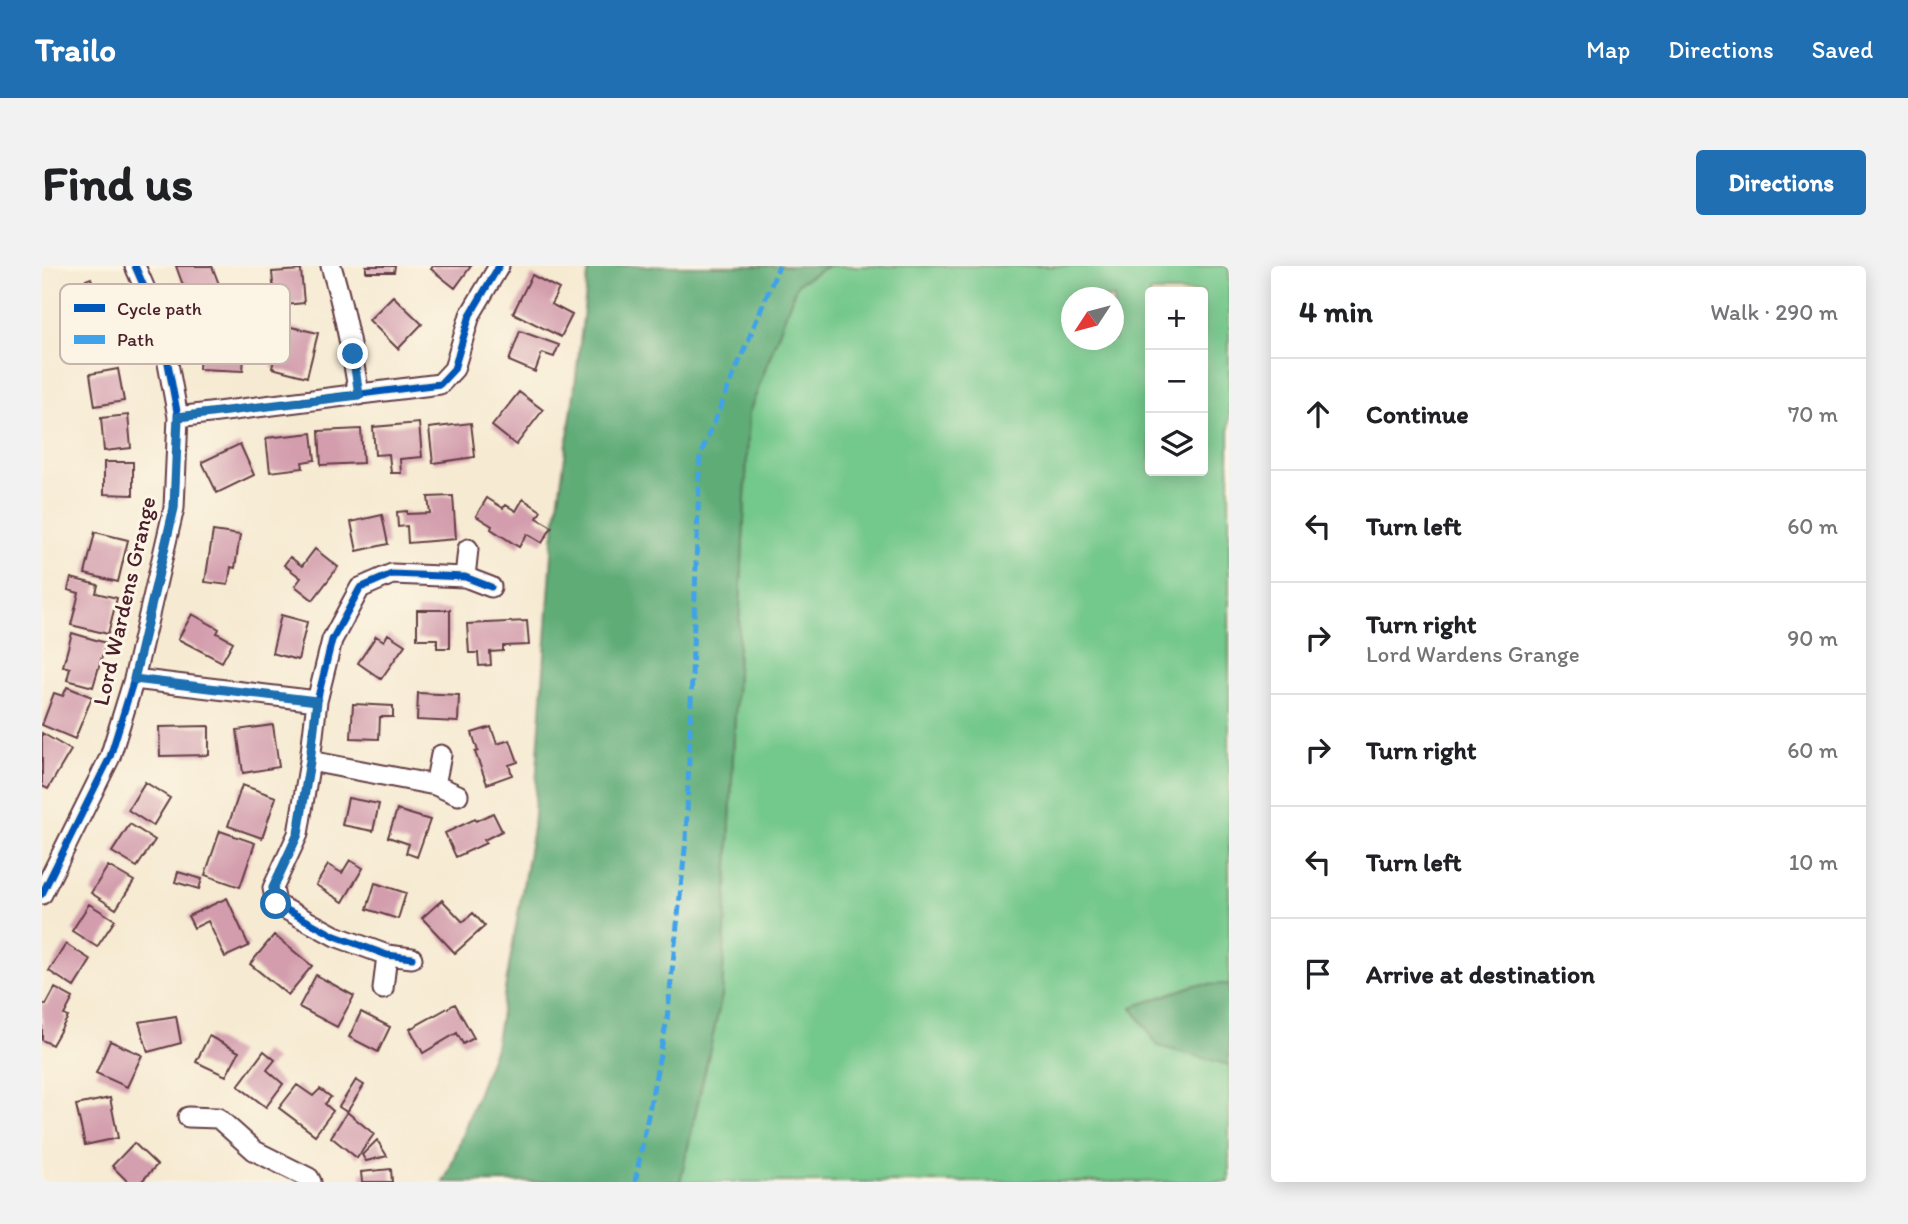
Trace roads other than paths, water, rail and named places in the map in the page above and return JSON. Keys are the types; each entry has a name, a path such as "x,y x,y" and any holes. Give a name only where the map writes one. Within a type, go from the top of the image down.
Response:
{"street":[{"name":"Lord Wardens Grange","path":"135,266 143,284"},
{"path":"331,266 353,354 359,395"},
{"path":"178,417 440,384 454,369 470,315 499,266"},
{"name":"Lord Wardens Grange","path":"42,894 110,757 134,679 174,508 178,417 168,364"},
{"path":"465,577 468,549"},
{"path":"412,958 387,954 335,936 276,904 273,888 298,834 317,701 332,640 360,588 392,574 465,577 491,587"},
{"path":"134,679 317,701"},
{"path":"435,785 442,755"},
{"path":"310,761 435,785 458,795"},
{"path":"383,989 387,954"},
{"path":"188,1117 218,1118 255,1151 309,1178 311,1182"}]}
